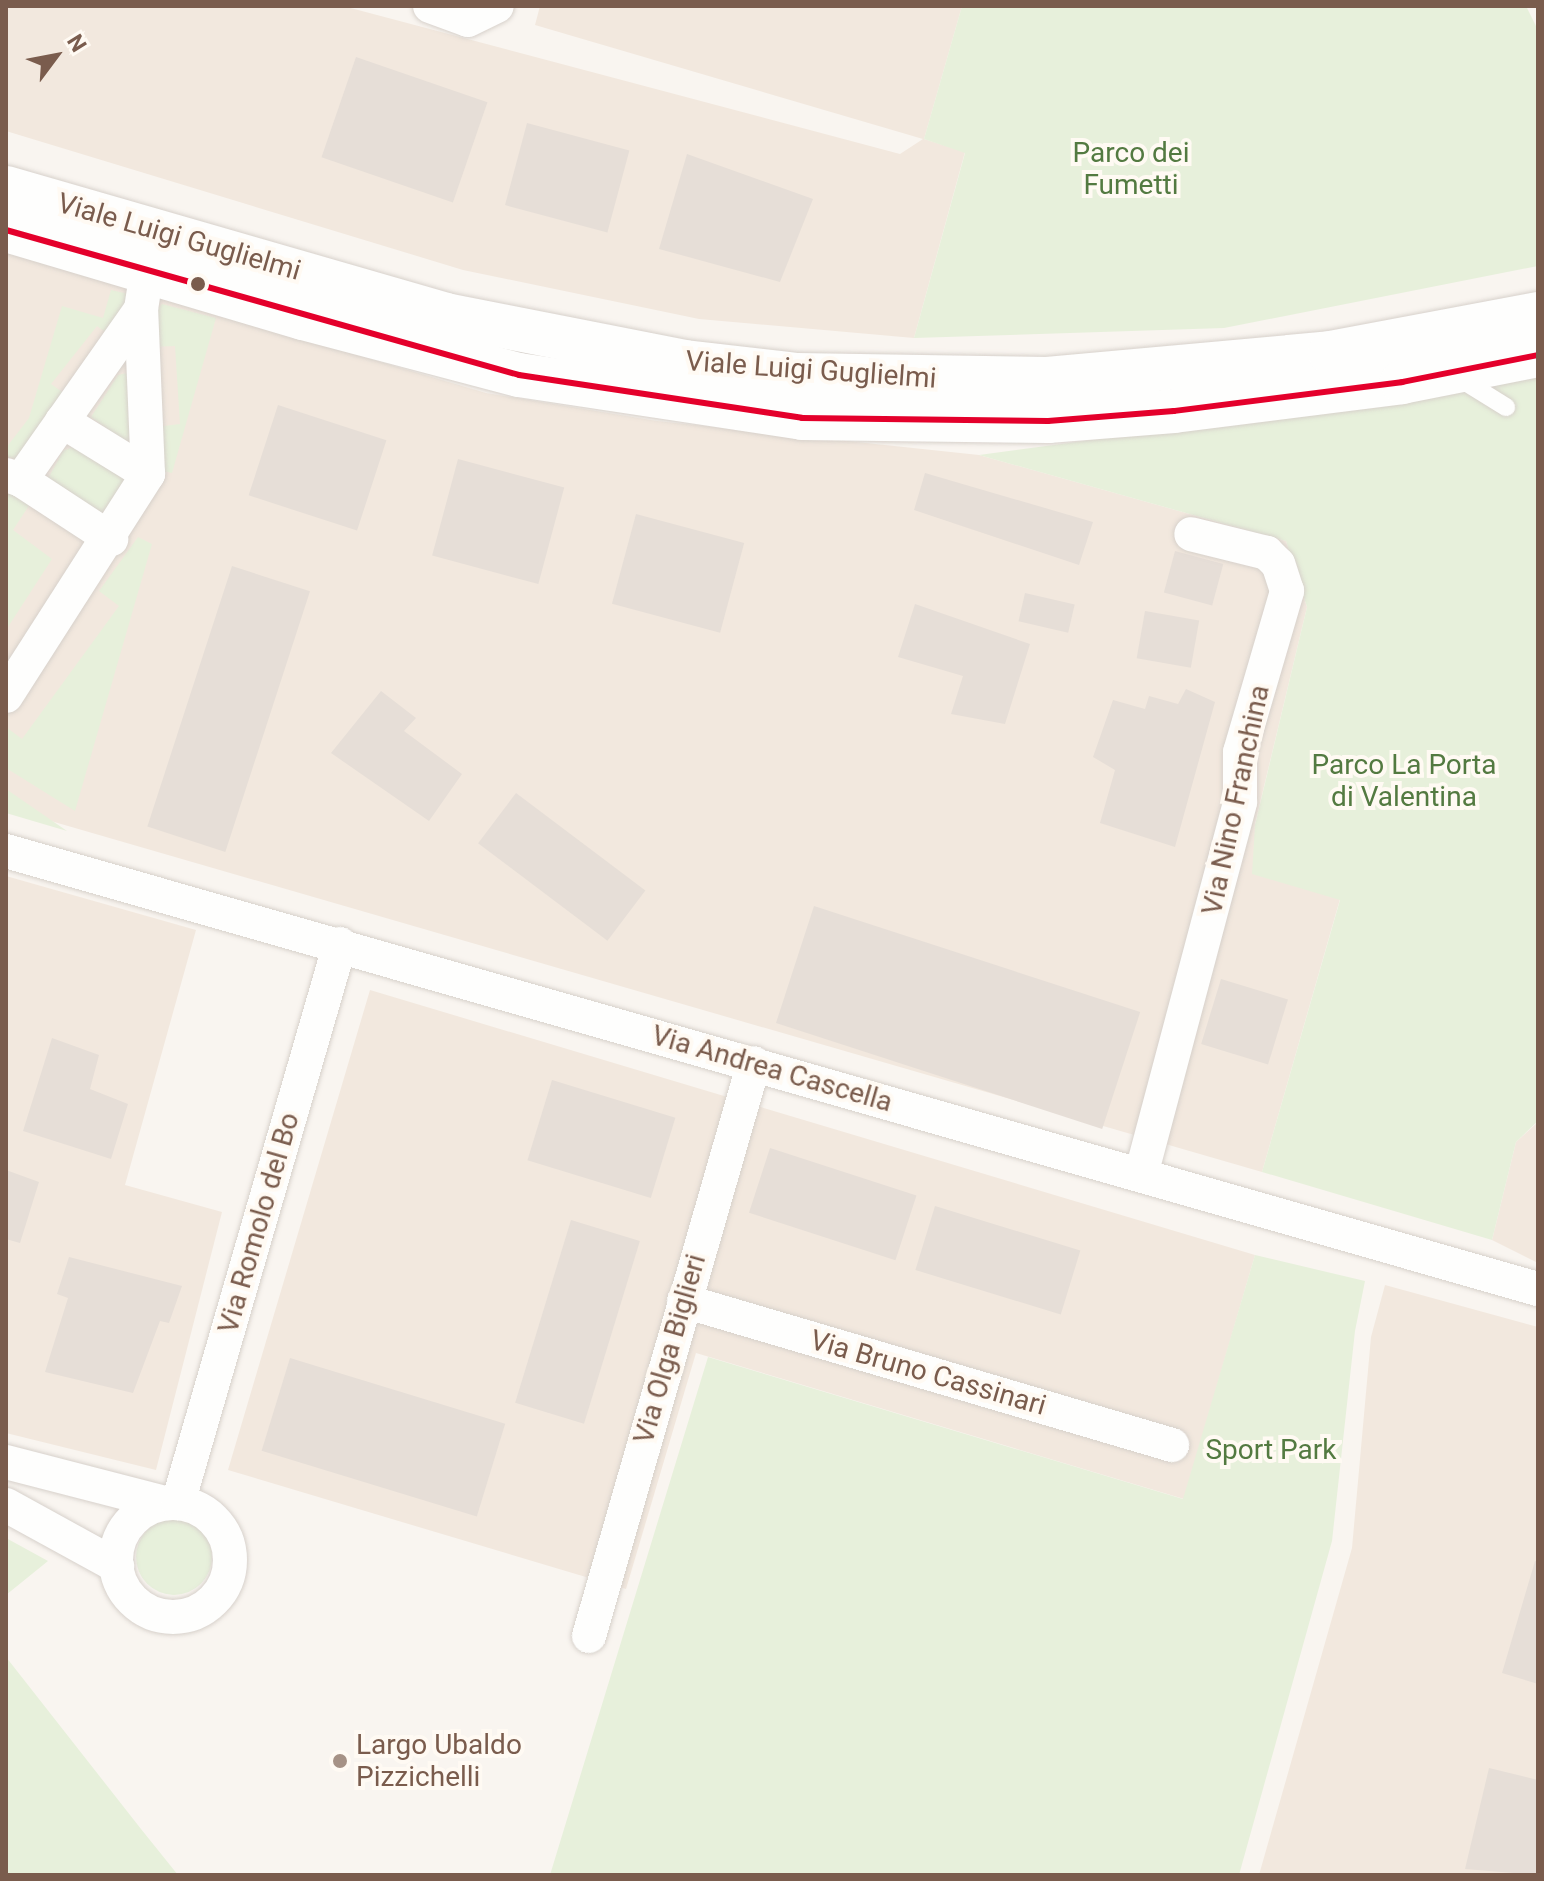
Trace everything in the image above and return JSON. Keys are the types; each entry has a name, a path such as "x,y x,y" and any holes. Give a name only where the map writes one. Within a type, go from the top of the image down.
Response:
{"street":[{"path":"430,6 468,20 497,6"},
{"name":"Viale Luigi Guglielmi","path":"6,188 446,315 685,362 797,375 976,380 1156,370 1330,353 1538,314"},
{"name":"Viale Luigi Guglielmi","path":"6,230 144,291 519,375 802,418 1048,421 1232,406 1451,372 1538,355"},
{"path":"111,539 14,478 62,421 144,291"},
{"path":"6,696 111,539 148,474 144,291"},
{"path":"62,421 148,474"},
{"name":"Via Nino Franchina","path":"1141,1175 1240,802 1240,752 1287,591 1278,564 1267,553 1191,534"},
{"name":"Via Andrea Cascella","path":"6,851 1538,1289"},
{"name":"Via Romolo del Bo","path":"172,1503 340,944"},
{"name":"Via Olga Biglieri","path":"589,1636 754,1063"},
{"name":"Via Bruno Cassinari","path":"684,1301 1172,1445"},
{"path":"6,1462 202,1510 227,1542 229,1576 211,1600 187,1615 150,1614 128,1594 117,1566 116,1550 127,1525 172,1503"},
{"path":"6,1505 117,1566"}],"lane":[{"path":"1451,372 1506,407"}],"shaded area":[{"path":"6,6 343,6 900,154 923,139 535,25 540,6 962,6 924,139 965,152 914,338 699,319 463,270 6,131"},
{"path":"6,252 486,393 657,421 979,455 1286,541 1307,607 1255,824 1340,899 1262,1172 6,808"},
{"path":"6,876 196,930 125,1185 222,1212 156,1470 6,1433"},
{"path":"370,990 1255,1255 1184,1499 696,1353 626,1589 228,1470"},
{"path":"1538,1122 1538,1263 1492,1240 1516,1142"},
{"path":"1385,1285 1538,1327 1538,1875 1259,1875 1352,1548 1371,1337"}],"green space":[{"name":"Parco dei Fumetti","path":"962,6 1526,6 1538,30 1538,266 1224,328 914,338 965,153 924,139"},
{"path":"111,290 133,295 115,339 97,326 51,384 72,399 29,463 6,456 6,448 29,418 62,306 103,318"},
{"path":"162,304 216,318 172,473 158,470 156,427 180,424 175,346 150,347 148,320"},
{"name":"Parco La Porta di Valentina","path":"1538,366 1538,1121 1516,1142 1492,1240 1262,1172 1340,900 1252,874 1255,825 1307,607 1286,541 979,455 1367,403"},
{"path":"127,373 130,445 91,417 118,375"},
{"path":"77,445 127,477 110,521 46,482 63,451"},
{"path":"6,490 30,504 13,530 52,559 6,630"},
{"path":"138,537 152,544 75,811 6,768 6,727 22,739 119,606 99,591"},
{"path":"6,789 67,831 6,813"},
{"name":"Sport Park","path":"1255,1255 1365,1281 1355,1331 1332,1541 1239,1875 550,1875 708,1357 1183,1499"},
{"path":"174,1519 189,1522 201,1530 209,1542 212,1557 209,1572 201,1584 189,1592 174,1595 159,1592 147,1584 139,1572 136,1557 139,1542 147,1530 159,1522"},
{"path":"6,1538 48,1561 6,1595"},
{"path":"6,1657 141,1829 178,1875 6,1875"}],"building":[{"path":"356,57 487,102 453,202 321,157"},
{"path":"527,123 629,150 607,233 505,205"},
{"path":"687,154 813,199 780,282 659,249"},
{"path":"278,405 386,440 357,531 249,495"},
{"path":"458,459 564,487 538,584 432,556"},
{"path":"925,473 1093,522 1079,565 914,510"},
{"path":"636,514 744,543 720,633 612,604"},
{"path":"1175,551 1223,564 1212,605 1164,593"},
{"path":"232,566 310,591 225,852 147,827"},
{"path":"1025,593 1075,604 1068,633 1018,621"},
{"path":"915,604 1030,644 1005,724 951,714 963,676 898,657"},
{"path":"1145,611 1199,621 1191,668 1137,658"},
{"path":"1186,689 1215,702 1175,847 1100,823 1115,770 1093,757 1113,700 1145,709 1149,696 1178,704"},
{"path":"381,691 416,718 404,731 462,774 429,821 331,753"},
{"path":"516,793 645,890 607,941 478,843"},
{"path":"814,906 1140,1012 1102,1129 776,1023"},
{"path":"1221,979 1288,999 1268,1064 1201,1044"},
{"path":"52,1038 99,1055 90,1089 128,1104 111,1159 23,1131"},
{"path":"552,1080 675,1118 651,1198 527,1160"},
{"path":"770,1148 916,1196 895,1260 749,1213"},
{"path":"6,1170 39,1182 20,1243 6,1239"},
{"path":"935,1206 1080,1250 1061,1315 915,1270"},
{"path":"571,1220 640,1241 584,1424 515,1403"},
{"path":"69,1257 182,1286 169,1323 160,1321 133,1393 45,1372 68,1298 57,1294"},
{"path":"290,1358 505,1424 477,1517 262,1451"},
{"path":"1535,1561 1538,1562 1538,1684 1502,1673"},
{"path":"1489,1768 1538,1780 1538,1875 1465,1869"}],"transit line":[{"path":"6,230 519,375 802,418 1048,421 1174,411 1402,382 1538,355"}],"place":[{"name":"Largo Ubaldo Pizzichelli","path":"340,1761"}]}
